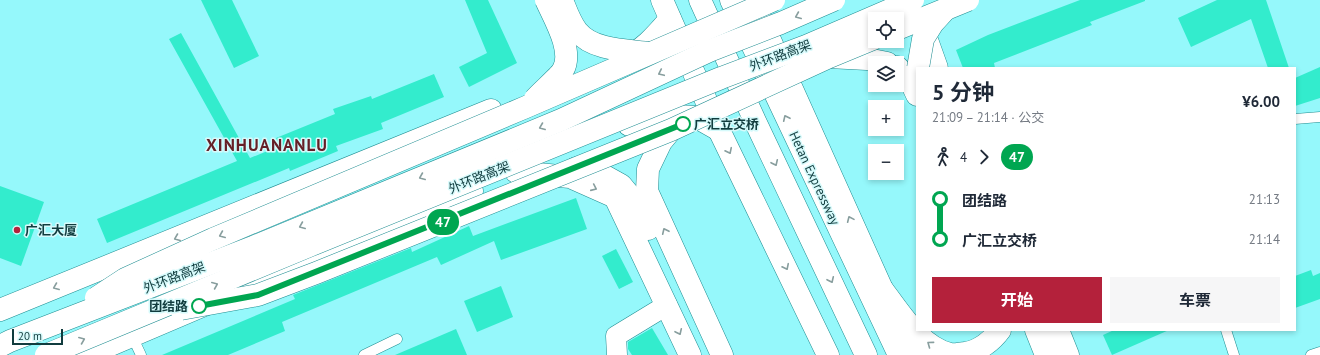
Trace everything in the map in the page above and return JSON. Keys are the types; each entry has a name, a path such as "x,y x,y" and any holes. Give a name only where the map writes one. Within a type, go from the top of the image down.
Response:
{"main road":[{"path":"526,107 563,70 567,57 563,38 546,0"},
{"path":"562,0 578,31 595,44 614,49 652,53"},
{"path":"700,0 755,121 866,355"},
{"name":"Hetan Expressway","path":"731,0 899,355"},
{"path":"752,0 882,289 915,355"},
{"path":"57,323 125,279 213,239 526,107 774,0"},
{"name":"外环路高架","path":"0,346 253,247 561,120 709,51 781,23 834,0"},
{"path":"904,16 915,7 947,5 968,0"},
{"path":"904,26 947,5"},
{"path":"918,67 923,39 947,5"},
{"path":"915,7 937,67"},
{"name":"外环路高架","path":"46,355 138,336 699,87 806,46 915,7"},
{"path":"666,10 719,130 828,355"},
{"path":"0,310 510,102 631,55 648,43 666,10"},
{"path":"787,79 801,60 868,34"},
{"path":"87,355 258,295 671,130 828,57 868,41"},
{"path":"828,57 868,59"},
{"path":"904,74 910,80 916,93"},
{"path":"138,336 516,172 587,144 649,116 696,117 719,130"},
{"path":"671,130 661,142 648,169 647,191 722,355"},
{"path":"576,168 594,170 622,185 635,202 709,355"},
{"path":"516,172 570,177 615,197 690,355"},
{"path":"882,289 915,331 931,346 951,354 973,352 994,339 999,331"},
{"path":"1036,331 1046,355"},
{"path":"1058,331 1068,355"}],"street":[{"path":"617,355 616,336 667,305"}],"lane":[{"path":"1296,119 1320,116"},
{"path":"1226,331 1234,355"},
{"path":"364,355 397,339"},
{"path":"1311,355 1320,352"}],"building":[{"path":"201,0 232,0 259,56 234,68"},
{"path":"465,0 488,0 517,63 469,87 459,67 487,53"},
{"path":"1080,0 1145,0 1090,22 1092,25 994,63 995,67 963,67 956,50 988,35"},
{"path":"1217,0 1266,0 1289,67 1268,67 1251,19 1191,47 1178,18"},
{"path":"181,33 250,158 280,146 276,138 335,114 333,109 371,96 372,99 434,74 444,97 381,123 383,129 336,146 338,151 290,171 289,168 107,243 97,219 237,161 169,39"},
{"path":"1320,67 1320,98 1296,106 1296,78"},
{"name":"广汇大厦","path":"0,186 44,202 21,266 0,258"},
{"path":"576,198 587,229 501,260 494,241 441,265 437,257 282,322 285,331 228,355 162,355 295,299 293,295 411,248 412,252 469,226 473,236"},
{"path":"616,249 633,282 619,289 602,256"},
{"path":"1311,270 1313,276 1320,273 1320,299 1296,308 1296,276"},
{"path":"501,286 513,317 477,332 464,301"},
{"path":"652,328 668,355 632,355 628,349 628,342"},
{"path":"456,329 467,355 395,355"},
{"path":"1112,331 1167,331 1112,355 1103,335"}],"bus line":[{"name":"47","path":"199,306 258,295 683,124"}],"place":[{"name":"广汇立交桥","path":"683,124"},
{"name":"广汇大厦","path":"17,230"},
{"name":"团结路","path":"199,306"}],"district":[{"name":"XINHUANANLU","path":"267,145"}]}
